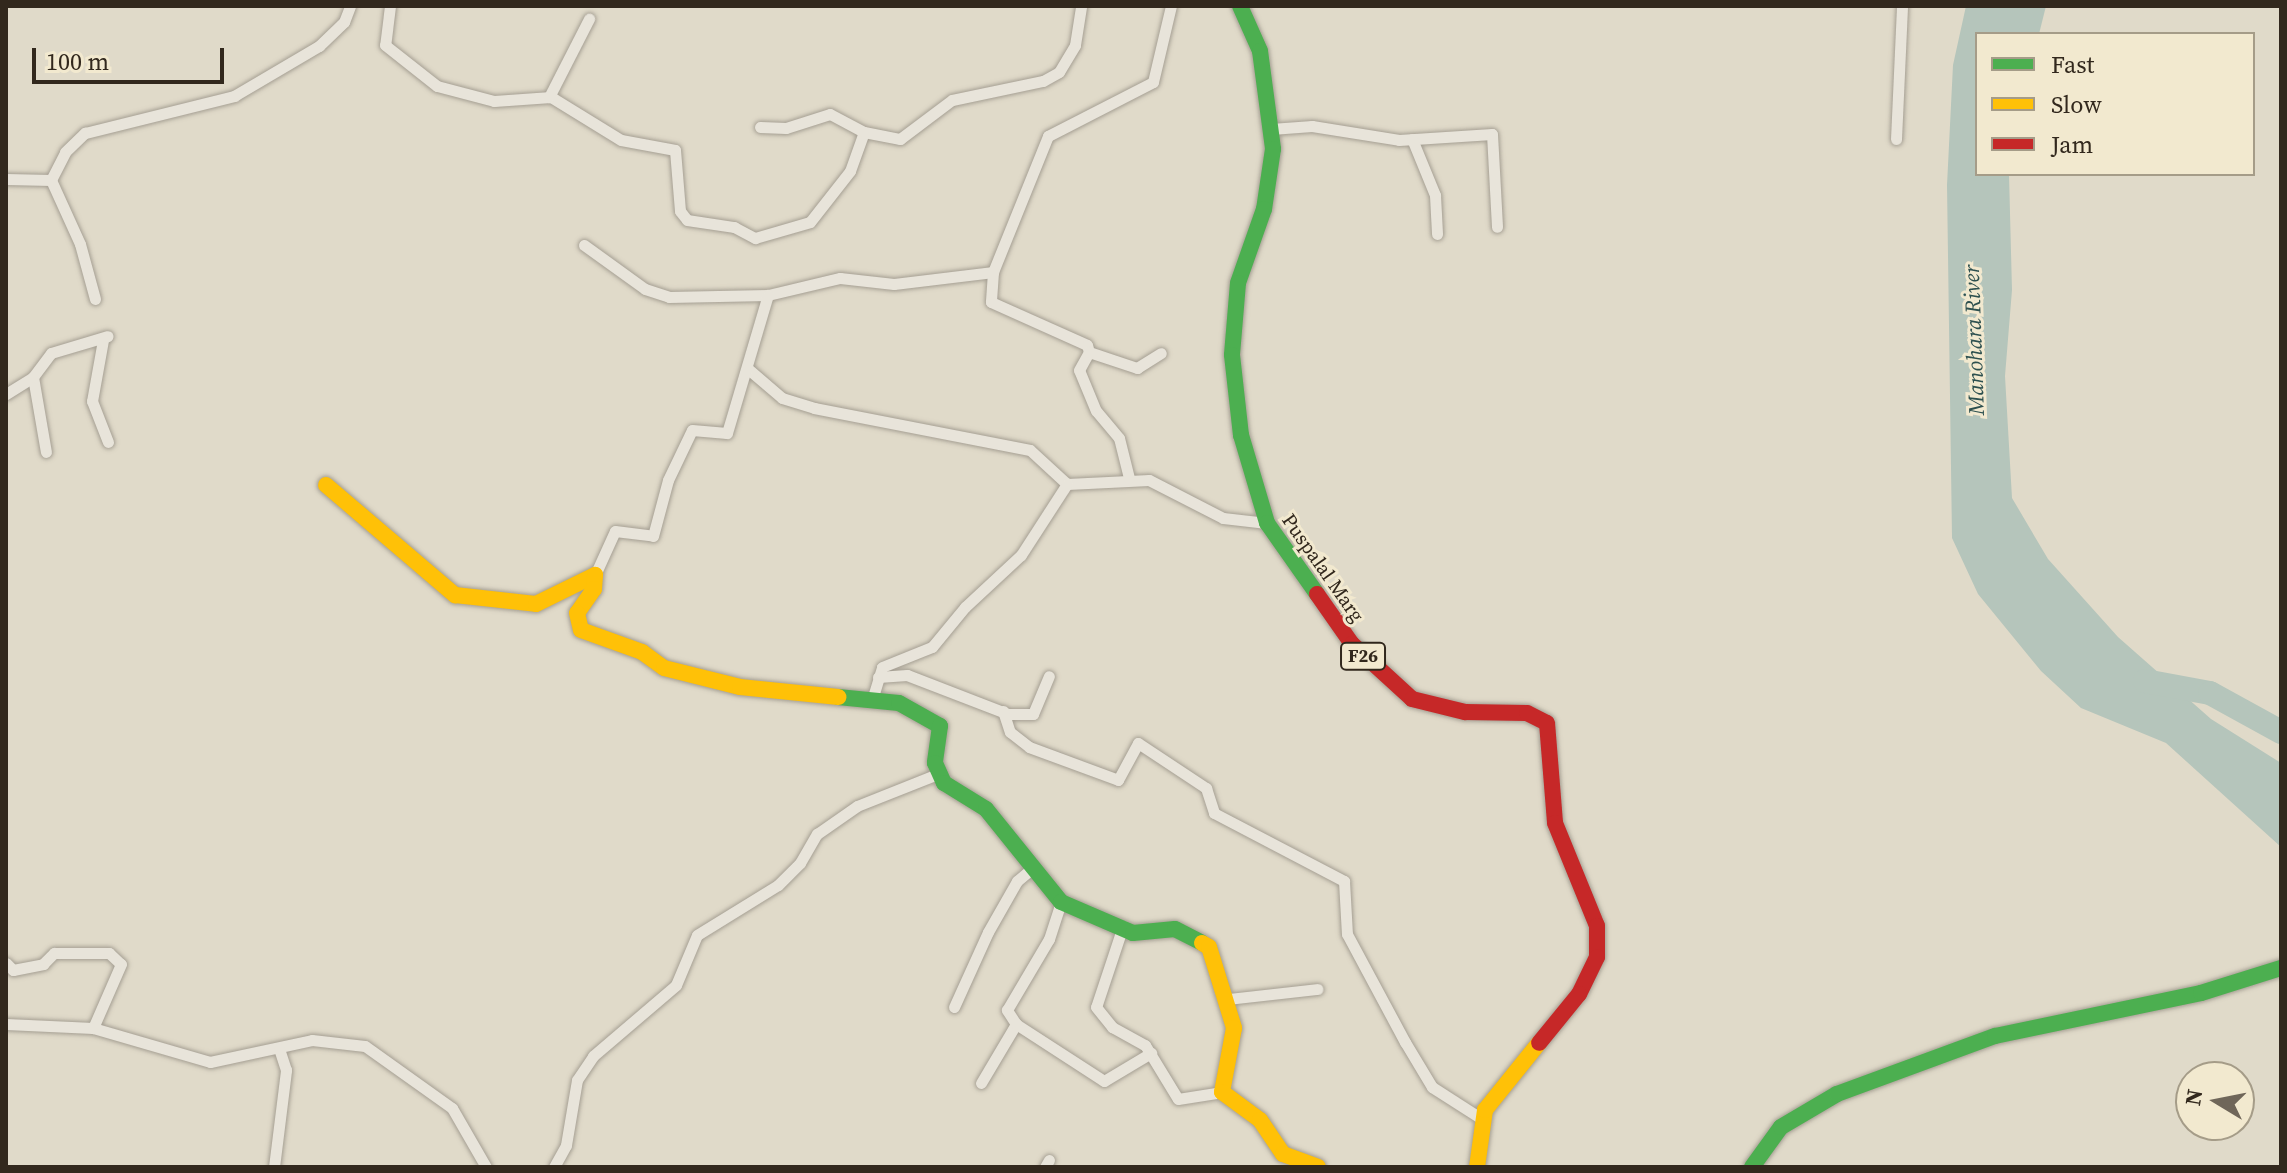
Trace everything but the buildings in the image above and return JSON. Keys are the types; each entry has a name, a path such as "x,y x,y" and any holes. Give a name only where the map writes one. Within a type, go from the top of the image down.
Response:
{"street":[{"path":"51,180 65,152 85,133 234,96 319,46 344,22 350,6"},
{"path":"390,6 385,45 437,86 494,101 549,97 621,140 675,150 682,217 755,238 810,222 850,171 864,132"},
{"path":"760,127 786,128 830,114 864,132 900,139 952,100 1043,81 1068,59 1081,6"},
{"path":"1129,478 1119,438 1078,378 1089,352 1087,345 991,302 993,272 1048,136 1153,82 1171,6"},
{"name":"Puspalal Marg","path":"1240,6 1260,51 1271,129 1271,175 1238,283 1232,355 1241,435 1267,523 1352,644 1386,680 1438,708 1538,716 1551,732 1555,823 1597,926 1597,957 1564,1016 1496,1091 1482,1119 1477,1167"},
{"path":"1896,139 1902,6"},
{"path":"549,97 589,19"},
{"path":"1271,129 1312,126 1412,139 1492,134 1497,227"},
{"path":"1412,139 1435,195 1437,234"},
{"path":"6,179 51,180"},
{"path":"51,180 80,244 95,299"},
{"path":"584,245 645,289 669,297 768,295 840,278 894,284 993,272"},
{"path":"768,295 727,433 692,430 668,480 653,536 615,531 595,575 594,589 577,613 589,637 706,682 899,703 940,726 938,774"},
{"path":"6,394 33,377 51,353 105,338 92,401 108,442"},
{"path":"1089,352 1137,368 1161,353"},
{"path":"747,368 782,398 814,408 1030,450 1067,484 1129,478 1149,480 1223,518 1267,523"},
{"path":"33,377 46,452"},
{"path":"872,700 878,677 887,664 932,647 965,607 1021,555 1067,484"},
{"path":"326,485 455,595 536,604 557,599 595,575"},
{"path":"878,677 907,675 1003,711 1033,714 1049,676"},
{"path":"1003,711 1010,732 1029,747 1118,780 1138,743 1206,788 1214,813 1344,881 1347,934 1405,1042 1432,1087 1482,1119"},
{"path":"938,774 986,809 1061,902 1141,933 1175,929 1199,938 1216,958 1234,1028 1222,1092"},
{"path":"554,1167 566,1145 577,1080 593,1056 676,985 697,935 778,885 800,863 817,834 857,806 938,774"},
{"path":"954,1007 988,932 1017,881 1035,866"},
{"path":"1061,902 1049,939 1007,1010 1016,1024 1104,1081 1151,1053"},
{"path":"1123,926 1096,1007 1151,1053 1178,1099 1222,1092 1260,1120 1283,1154 1318,1167"},
{"path":"6,963 13,970 43,964 54,953 109,953 121,964 93,1028"},
{"path":"1752,1167 1781,1127 1837,1094 1995,1036 2201,993 2281,968"},
{"path":"1228,999 1317,989"},
{"path":"6,1024 93,1028 210,1062 329,1040 379,1052 452,1108 486,1167"},
{"path":"981,1083 1016,1024"},
{"path":"274,1167 286,1070 279,1049"}],"water":[{"path":"1966,6 2046,6 2040,32 1975,32 1975,176 2009,176 2012,290 2005,376 2012,498 2048,559 2118,637 2211,719 2281,763 2281,847 2166,743 2081,708 2041,671 1978,594 1952,538 1947,185 1953,65"}],"waterway":[{"name":"Manohara River","path":"2145,681 2210,693 2281,732"}],"traffic: fast":[{"path":"1240,6 1260,51 1273,149 1264,209 1238,283 1232,355 1241,435 1267,523 1317,594"},
{"path":"838,697 899,703 940,726 935,763 944,783 986,809 1061,902 1133,933 1175,929 1202,943"},
{"path":"1752,1167 1781,1127 1837,1094 1995,1036 2201,993 2281,968"}],"traffic: slow":[{"path":"326,485 455,595 536,604 595,575 594,589 577,613 581,630 642,652 664,668 740,687 838,697"},
{"path":"1202,943 1209,947 1234,1028 1222,1092 1260,1120 1283,1154 1318,1167"},
{"path":"1477,1167 1485,1110 1539,1043"}],"traffic: jam":[{"path":"1317,594 1352,644 1412,699 1465,712 1527,713 1547,723 1555,823 1597,926 1597,957 1579,994 1539,1043"}]}
